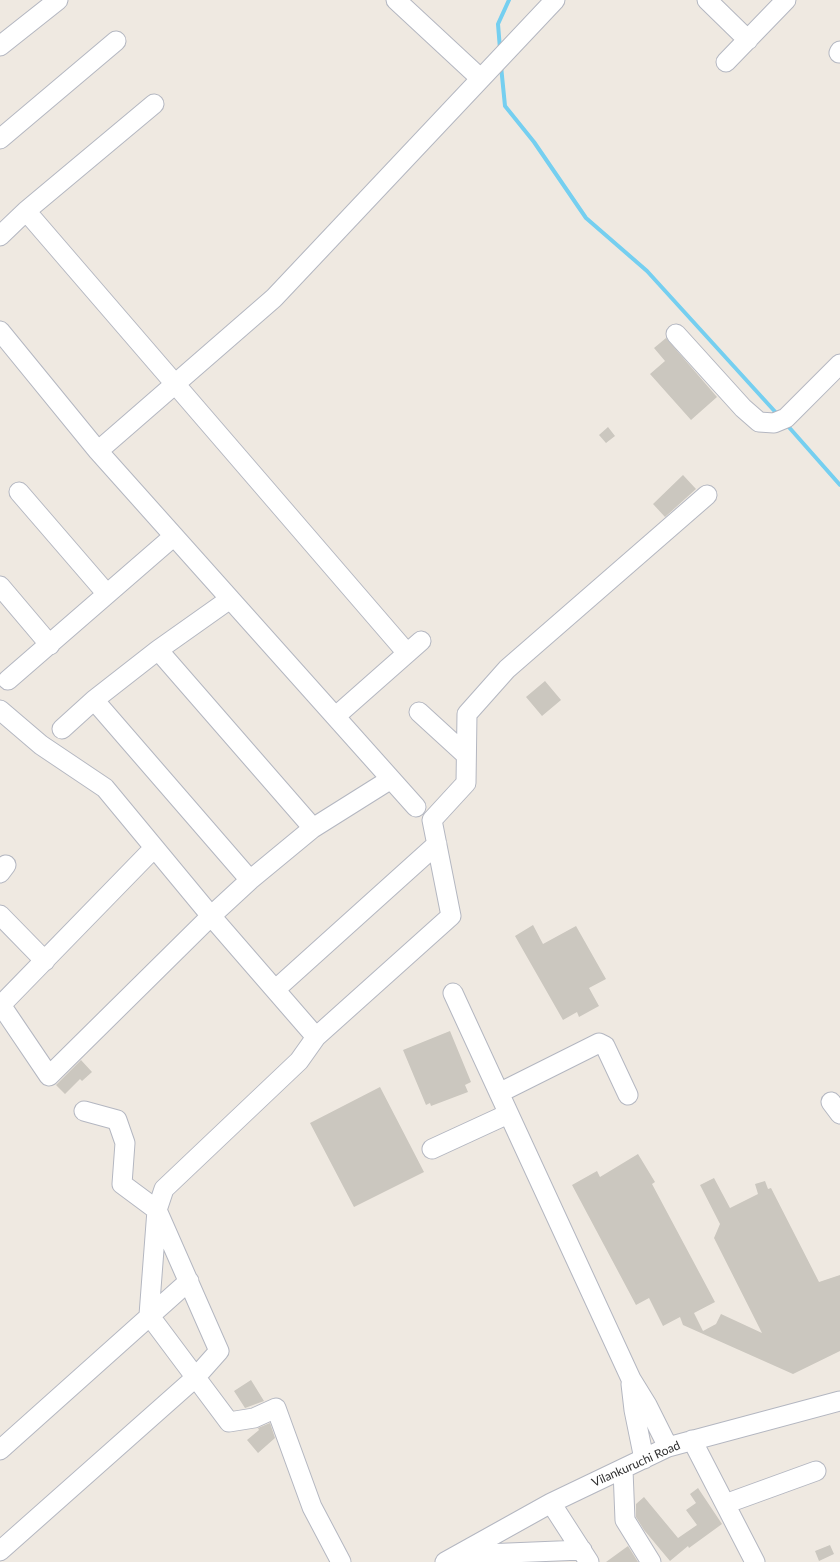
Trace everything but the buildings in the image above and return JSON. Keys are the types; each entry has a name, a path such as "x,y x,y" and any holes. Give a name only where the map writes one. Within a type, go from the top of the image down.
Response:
{"street":[{"path":"0,46 58,0"},
{"path":"396,0 480,78"},
{"path":"98,451 274,298 555,0"},
{"path":"707,0 748,40"},
{"path":"726,62 786,0"},
{"path":"0,139 116,41"},
{"path":"0,236 26,211 154,104"},
{"path":"26,211 407,653"},
{"path":"0,331 98,451 416,807"},
{"path":"676,334 743,408 759,422 781,420 840,364"},
{"path":"18,492 107,594"},
{"path":"341,1562 312,1507 276,1408 254,1418 229,1422 149,1315 157,1210 164,1189 299,1061 316,1038 451,916 432,820 466,783 467,714 507,669 706,495"},
{"path":"8,680 174,536"},
{"path":"0,586 50,645"},
{"path":"62,729 94,700 158,650 230,599"},
{"path":"336,716 422,641"},
{"path":"158,650 313,828"},
{"path":"94,700 250,880"},
{"path":"0,710 41,745 105,788 211,916 316,1038"},
{"path":"419,712 466,755"},
{"path":"154,848 1,1005 49,1076 250,880 313,828 392,779"},
{"path":"276,990 437,844"},
{"path":"0,914 44,961"},
{"path":"453,993 631,1379 647,1405 668,1447"},
{"path":"499,1093 599,1043 605,1046 628,1095"},
{"path":"0,1552 196,1378 219,1351 157,1210 122,1184 125,1143 117,1120 84,1111"},
{"path":"432,1149 508,1114"},
{"path":"0,1450 188,1281"},
{"path":"631,1379 634,1410 644,1459"},
{"name":"Vilankuruchi Road","path":"451,1559 551,1503 668,1447 840,1401"},
{"path":"692,1440 756,1562"},
{"path":"623,1470 625,1520 651,1562"},
{"path":"725,1504 816,1472"},
{"path":"551,1503 586,1556"},
{"path":"451,1559 586,1556"}],"waterway":[{"path":"500,49 498,24 509,0"},
{"path":"501,66 505,106 534,142 586,218 647,271 779,416"},
{"path":"787,425 840,485"}]}
